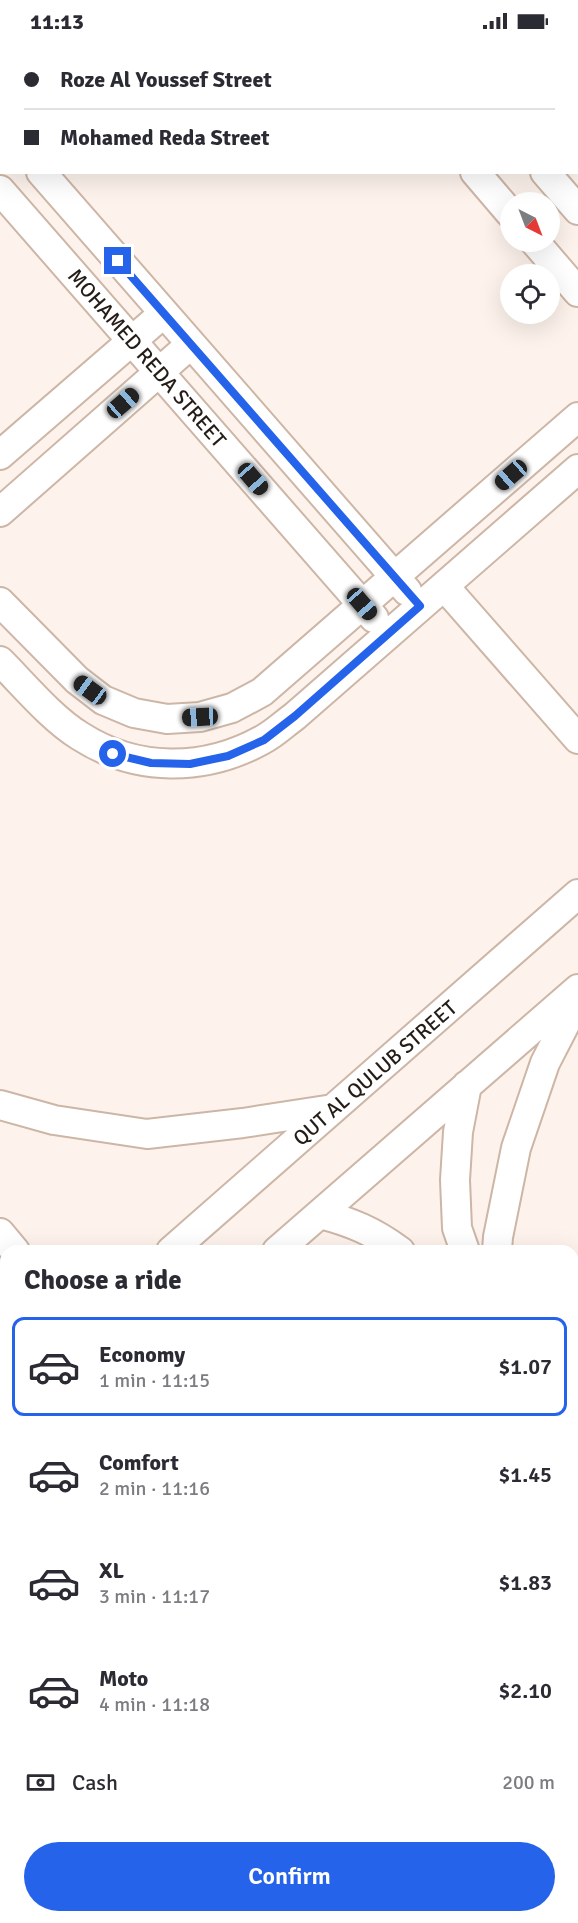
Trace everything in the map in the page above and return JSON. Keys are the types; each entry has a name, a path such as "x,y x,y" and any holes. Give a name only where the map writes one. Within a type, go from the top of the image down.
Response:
{"street":[{"name":"MOHAMED REDA STREET","path":"43,174 420,606"},
{"path":"477,174 500,201"},
{"path":"547,174 578,210"},
{"name":"MOHAMED REDA STREET","path":"0,190 388,634"},
{"path":"544,252 578,292"},
{"path":"0,455 164,313"},
{"path":"0,512 190,344"},
{"path":"0,602 77,680 104,700 134,712 167,719 200,717 232,708 262,692 578,417"},
{"path":"0,661 49,710 79,735 113,754 151,763 190,764 228,756 264,740 295,716 578,469"},
{"path":"444,586 578,739"},
{"name":"QUT AL QULUB STREET","path":"178,1245 578,894"},
{"path":"284,1245 578,989"},
{"path":"497,1245 516,1148 545,1063 578,999"},
{"path":"463,1245 457,1228 455,1180 458,1132 467,1085"},
{"path":"0,1106 54,1120 147,1134 243,1123 333,1109"},
{"path":"320,1214 350,1222 392,1245"},
{"path":"0,1233 10,1245"}],"route":[{"path":"113,754 151,763 190,764 228,756 264,740 295,716 420,606 118,261"}]}
